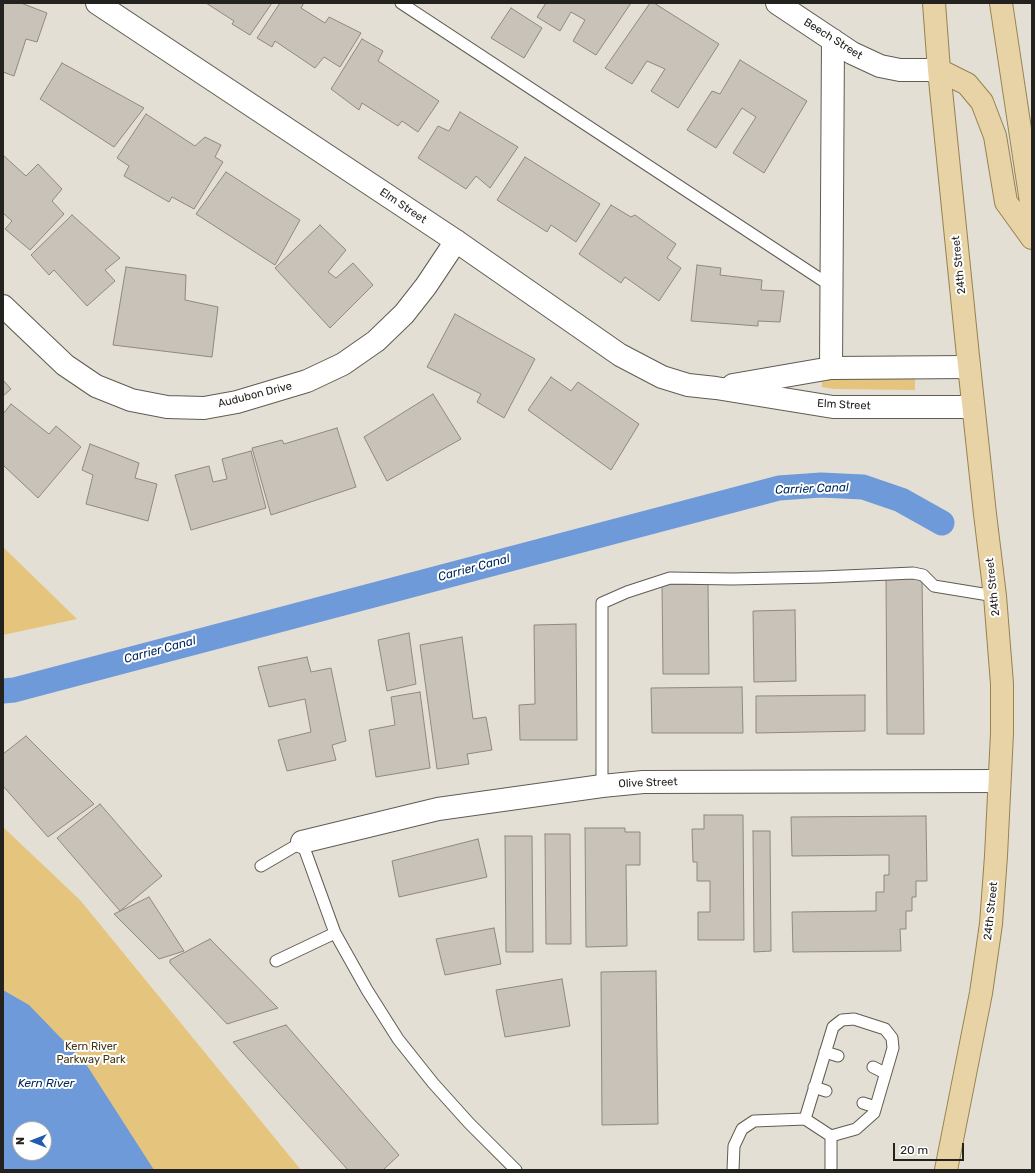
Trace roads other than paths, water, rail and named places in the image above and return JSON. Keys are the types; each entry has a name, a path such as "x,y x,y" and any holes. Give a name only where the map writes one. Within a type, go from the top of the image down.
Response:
{"main road":[{"name":"24th Street","path":"934,3 939,70 973,407 995,596 1002,684 1002,732 996,856 988,939 981,993 946,1170"},
{"path":"1001,3 1032,209"},
{"path":"939,70 967,84 982,102 995,136 1006,202 1032,238"}],"street":[{"name":"Elm Street","path":"97,3 456,241 620,354 662,377 688,385 716,388 832,407 973,407"},
{"name":"Beech Street","path":"777,3 852,53 880,66 900,70 939,70"},
{"path":"831,368 833,40"},
{"name":"Audubon Drive","path":"3,306 65,365 96,386 131,400 167,407 204,408 237,402 308,381 343,364 376,341 404,314 426,286 456,241"},
{"name":"Elm Street","path":"716,388 831,368 969,367"},
{"name":"Olive Street","path":"302,842 438,809 602,786 643,782 999,781"}],"lane":[{"path":"401,3 831,286"},
{"path":"602,786 602,603 627,592 670,578 814,578 913,573 923,575 934,586 995,596"},
{"path":"261,866 302,842 335,933 367,990 398,1039 433,1083 469,1123 516,1170"},
{"path":"276,960 335,933"},
{"path":"733,1170 734,1146 742,1129 754,1121 805,1119 831,1136 856,1130 874,1113 886,1073 892,1048 892,1038 886,1029 854,1019 842,1020 833,1027 805,1119"},
{"path":"825,1052 838,1056"},
{"path":"872,1068 886,1073"},
{"path":"814,1087 826,1091"},
{"path":"863,1103 875,1107"},
{"path":"831,1136 832,1170"}],"water":[{"name":"Kern River","path":"3,990 29,1005 86,1064 154,1170 3,1170"}],"waterway":[{"name":"Carrier Canal","path":"3,691 14,690 779,488 821,485 863,487 901,500 942,523"}],"park label":[{"name":"Kern River Parkway Park","path":"91,1053"}]}
